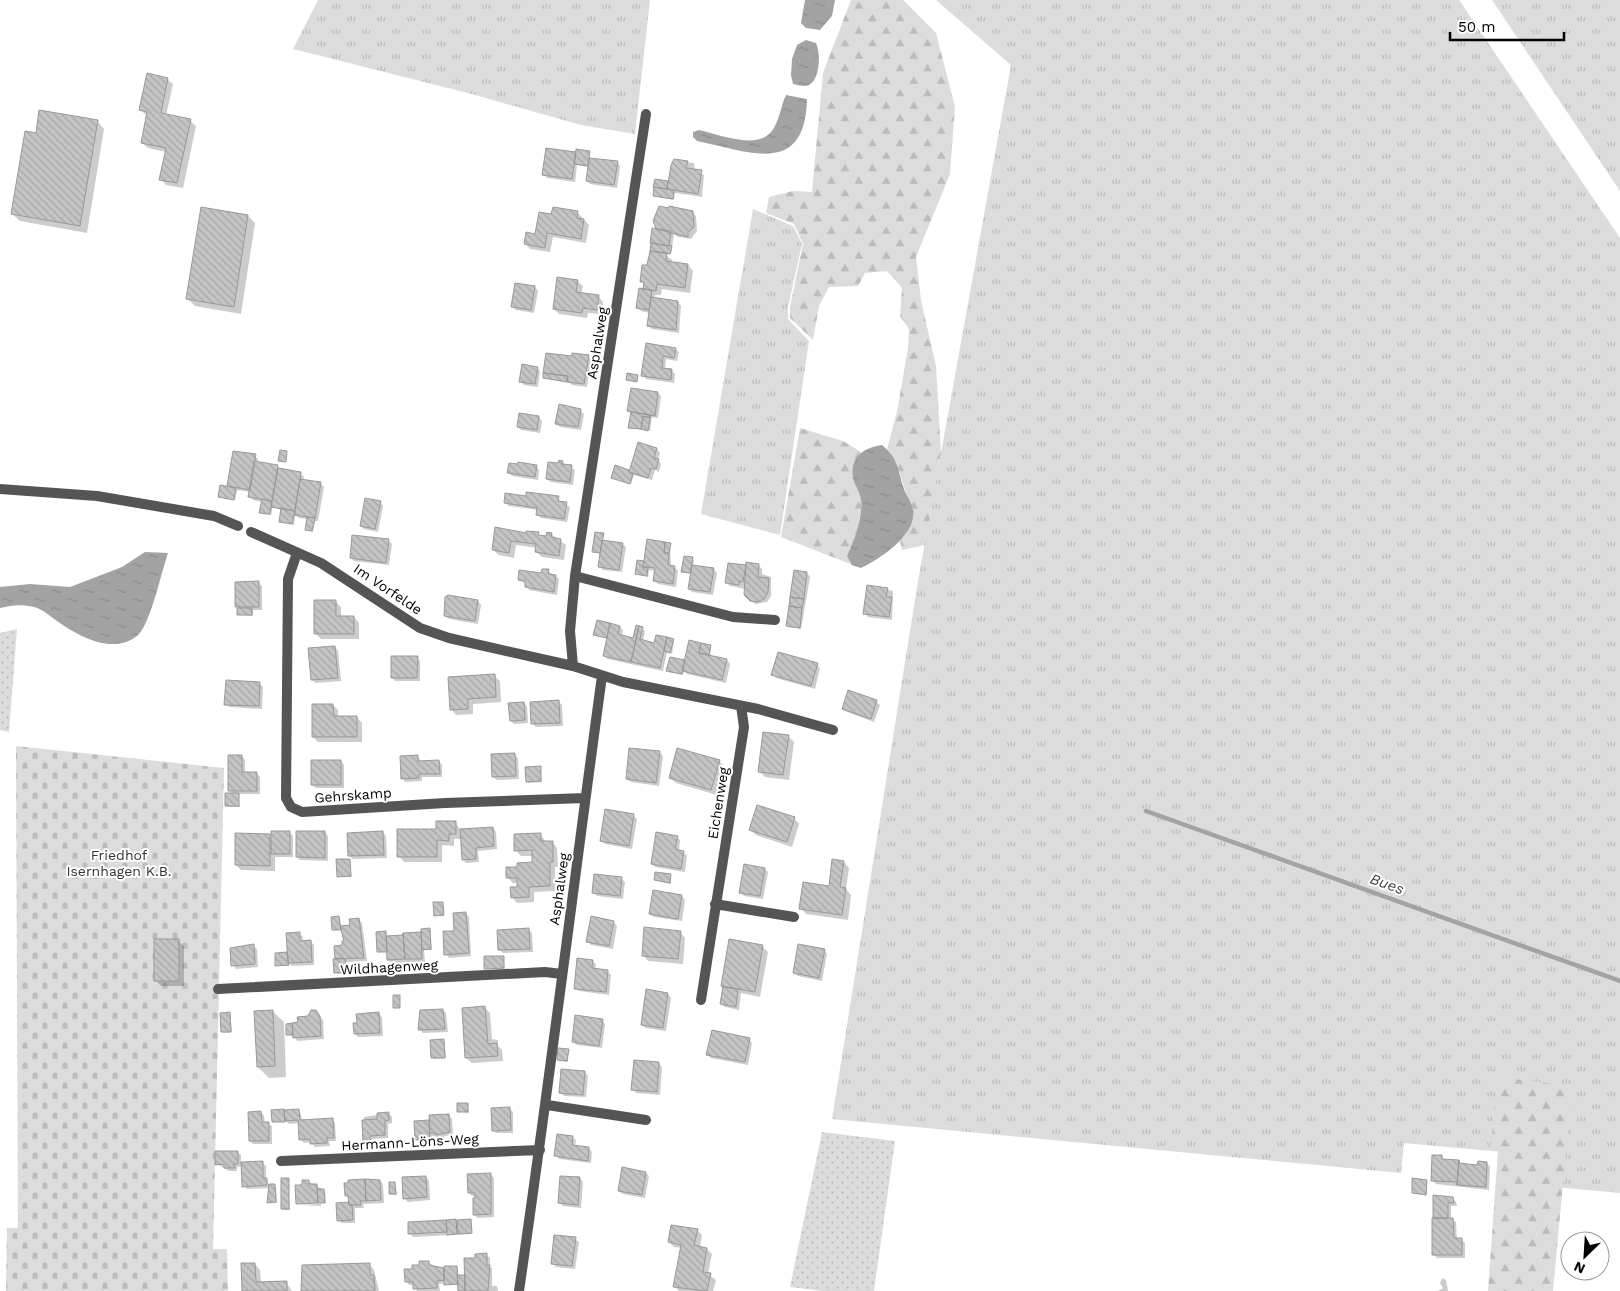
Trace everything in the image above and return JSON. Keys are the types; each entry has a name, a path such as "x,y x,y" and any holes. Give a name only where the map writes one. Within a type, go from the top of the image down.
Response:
{"street":[{"name":"Asphalweg","path":"573,666 570,632 575,576 646,114"},
{"path":"0,489 97,496 214,516 238,526"},
{"name":"Im Vorfelde","path":"251,532 341,574 388,608 420,628 449,638 573,666 602,676"},
{"name":"Gehrskamp","path":"297,553 288,579 286,798 291,807 302,812 445,803 585,798"},
{"path":"575,576 733,617 775,620"},
{"name":"Asphalweg","path":"519,1291 547,1105 562,974 602,676"},
{"path":"602,676 741,706 833,730"},
{"name":"Eichenweg","path":"701,1000 744,727 741,706"},
{"path":"715,904 794,917"},
{"name":"Wildhagenweg","path":"218,989 545,972 562,974"},
{"path":"547,1105 646,1120"},
{"name":"Hermann-Löns-Weg","path":"281,1161 540,1150"}],"green space":[{"path":"318,0 650,0 635,134 581,125 468,93 293,49"},
{"path":"851,0 903,0 936,33 955,107 950,174 916,257 921,300 936,366 941,453 925,545 902,550 900,541 906,534 913,509 895,460 887,449 897,412 908,348 909,329 900,316 902,288 887,271 865,273 858,286 829,287 819,306 813,340 790,318 790,307 803,244 794,224 766,213 769,197 793,191 812,192 823,73"},
{"path":"936,0 1459,0 1620,238 1620,1193 1501,1182 1503,1152 1404,1143 1401,1173 832,1119 918,581 1011,65"},
{"path":"1492,0 1620,0 1620,191"},
{"path":"753,209 793,226 802,244 788,307 788,319 809,341 780,535 701,514"},
{"path":"800,428 843,441 861,452 854,471 860,492 861,513 847,556 853,565 781,537"},
{"path":"17,629 9,732 0,730 0,633"},
{"name":"Friedhof Isernhagen K.B.","path":"16,746 224,768 213,1249 227,1249 228,1291 6,1291 7,1228 18,1228"},
{"path":"1497,1077 1572,1086 1553,1291 1488,1291 1498,1151 1491,1149"},
{"path":"822,1132 895,1141 874,1291 823,1291 790,1287"}],"water":[{"path":"805,0 835,0 832,16 820,30 806,28 801,23"},
{"path":"806,40 816,43 819,53 817,72 813,82 803,86 793,84 791,75 792,59 797,45"},
{"path":"786,95 807,99 804,124 796,140 785,149 771,153 755,153 697,141 693,137 693,132 699,130 736,139 756,140 764,137 771,132 776,124"},
{"path":"882,445 891,454 896,463 913,510 913,519 909,528 896,545 878,559 861,568 852,565 847,556 861,514 860,497 853,478 854,464 859,455 864,451"},
{"path":"145,552 168,553 147,620 138,635 129,641 109,644 88,639 68,629 34,607 17,605 0,608 0,587 30,584 70,587 122,567"}],"building":[{"path":"147,73 168,78 161,113 191,119 177,183 159,180 166,148 141,143 147,112 139,110"},
{"path":"39,110 98,120 80,226 11,214 25,131 36,133"},
{"path":"546,148 576,152 572,179 542,175"},
{"path":"576,149 590,151 588,166 574,164"},
{"path":"589,158 618,161 614,185 586,181"},
{"path":"674,159 688,161 686,168 702,170 698,194 667,189 671,165"},
{"path":"655,179 668,181 667,189 653,187"},
{"path":"654,187 674,190 673,199 653,196"},
{"path":"659,206 693,211 694,227 688,232 688,237 656,229 653,221"},
{"path":"201,207 248,215 234,307 186,299"},
{"path":"553,207 578,211 577,218 584,219 581,239 547,233 545,248 524,244 526,232 535,234 539,212 551,214"},
{"path":"652,228 671,231 669,246 650,243"},
{"path":"651,243 672,246 670,254 650,251"},
{"path":"650,251 667,253 666,261 688,264 685,288 657,284 656,291 643,289 644,282 640,282 642,265 647,265"},
{"path":"557,277 578,280 576,292 599,295 597,310 583,308 582,313 553,309"},
{"path":"515,283 535,286 531,310 511,307"},
{"path":"639,288 652,290 649,310 636,308"},
{"path":"651,297 678,301 676,330 647,326"},
{"path":"646,343 676,348 674,358 663,356 662,368 672,369 671,380 641,376"},
{"path":"546,353 572,356 572,353 589,355 584,384 567,382 568,376 543,373"},
{"path":"522,364 538,367 535,384 519,382"},
{"path":"543,373 568,376 567,382 543,378"},
{"path":"627,373 638,375 637,382 626,380"},
{"path":"631,388 658,392 655,416 627,411"},
{"path":"559,404 581,409 578,427 555,424"},
{"path":"631,412 651,415 650,418 643,416 641,429 628,428"},
{"path":"519,413 539,416 537,430 517,427"},
{"path":"643,416 650,418 648,431 641,429"},
{"path":"638,442 657,448 654,458 659,459 656,469 651,468 648,478 629,472"},
{"path":"280,450 287,451 286,462 278,461"},
{"path":"233,451 256,454 250,490 227,486"},
{"path":"559,460 563,461 562,464 572,465 570,482 546,479 548,462 558,463"},
{"path":"254,461 278,465 272,501 248,497"},
{"path":"518,462 537,465 535,477 507,473 509,463 518,464"},
{"path":"615,465 633,473 630,484 611,478"},
{"path":"278,468 301,472 295,511 271,507"},
{"path":"300,479 321,482 315,518 294,515"},
{"path":"220,485 236,488 234,500 218,497"},
{"path":"526,492 559,496 558,501 567,502 564,519 536,515 537,508 504,503 505,493 526,496"},
{"path":"365,498 381,501 375,529 360,526"},
{"path":"262,499 272,501 270,514 259,513"},
{"path":"281,508 295,511 292,524 279,522"},
{"path":"307,517 315,518 312,531 305,530"},
{"path":"495,527 526,533 526,531 539,532 538,535 546,536 547,532 552,533 551,537 561,539 559,556 535,552 536,544 511,541 509,553 492,550"},
{"path":"595,532 604,533 600,553 592,552"},
{"path":"352,535 389,539 386,563 350,558"},
{"path":"647,539 665,542 664,553 669,553 668,565 675,566 673,584 653,581 655,568 643,567"},
{"path":"602,540 623,543 619,570 598,567"},
{"path":"665,542 671,543 669,553 664,553"},
{"path":"684,556 693,557 690,573 681,572"},
{"path":"637,560 644,561 643,567 648,567 647,576 635,574"},
{"path":"746,562 759,564 758,577 769,578 768,592 764,599 758,602 750,601 744,595"},
{"path":"728,563 746,565 743,582 740,581 739,585 725,583"},
{"path":"692,565 714,568 710,592 688,589"},
{"path":"542,569 549,569 548,574 556,575 554,592 525,587 525,581 518,580 519,570 541,573"},
{"path":"794,570 807,572 804,599 790,597"},
{"path":"259,581 259,607 235,607 235,582"},
{"path":"867,585 888,588 886,597 892,597 889,617 863,614"},
{"path":"448,595 478,600 475,621 444,616 445,597"},
{"path":"790,597 804,599 802,608 789,606"},
{"path":"314,600 336,600 336,616 354,616 354,634 314,634"},
{"path":"789,606 802,608 800,628 786,626"},
{"path":"237,608 252,608 252,615 237,615"},
{"path":"597,620 610,623 607,638 593,635"},
{"path":"610,623 620,626 618,634 633,638 636,625 639,626 631,662 603,656"},
{"path":"639,626 643,627 640,639 654,643 656,635 667,637 660,668 631,662"},
{"path":"667,637 674,639 670,653 664,651"},
{"path":"689,640 701,643 699,653 727,659 722,680 682,671"},
{"path":"701,643 711,645 709,655 699,653"},
{"path":"335,646 338,678 311,680 308,648"},
{"path":"778,652 818,663 811,686 771,675"},
{"path":"391,656 418,656 417,678 391,678"},
{"path":"670,657 685,660 682,674 666,671"},
{"path":"495,674 496,697 468,699 468,709 450,710 448,677"},
{"path":"226,680 260,682 259,706 224,705"},
{"path":"848,690 877,700 871,719 842,709"},
{"path":"559,700 560,723 531,724 530,702"},
{"path":"524,702 525,720 510,721 508,703"},
{"path":"312,704 333,704 334,716 357,716 357,737 312,737"},
{"path":"763,732 789,735 783,775 758,772"},
{"path":"629,748 660,751 656,783 626,779"},
{"path":"677,748 720,760 711,790 669,778"},
{"path":"515,753 516,776 492,777 491,754"},
{"path":"228,755 242,755 242,772 257,772 257,791 228,791"},
{"path":"418,755 418,761 439,760 440,774 419,774 419,778 401,779 400,756"},
{"path":"311,760 341,760 341,785 311,785"},
{"path":"541,766 541,781 526,782 525,767"},
{"path":"225,793 239,793 239,806 225,806"},
{"path":"757,805 795,817 787,842 749,830"},
{"path":"605,809 634,814 629,846 600,841"},
{"path":"436,821 456,821 456,834 449,834 449,841 437,840 437,857 397,857 397,829 436,829"},
{"path":"493,827 494,846 476,848 476,859 462,860 460,829"},
{"path":"271,831 290,831 290,854 271,854"},
{"path":"296,831 325,831 325,858 296,857"},
{"path":"383,831 384,855 348,856 347,833"},
{"path":"656,832 678,836 675,849 684,851 681,869 651,864"},
{"path":"235,833 270,834 270,866 235,865"},
{"path":"541,833 541,841 553,841 553,862 550,862 550,886 529,887 529,897 511,898 510,887 517,887 517,878 506,878 506,867 517,867 517,863 532,862 532,850 514,851 514,834"},
{"path":"336,859 350,859 351,876 337,877"},
{"path":"832,859 844,861 840,887 846,888 842,915 799,909 803,882 829,886"},
{"path":"744,864 765,868 760,896 739,893"},
{"path":"655,872 671,874 670,883 654,880"},
{"path":"594,874 622,877 620,896 592,893"},
{"path":"653,890 682,895 678,919 649,914"},
{"path":"433,902 443,902 444,915 434,916"},
{"path":"466,912 469,953 444,955 443,931 454,931 453,913"},
{"path":"339,916 341,930 332,930 331,917"},
{"path":"591,916 614,921 609,946 586,942"},
{"path":"359,918 364,958 335,959 334,946 342,945 342,941 344,941 340,926 350,925 349,919"},
{"path":"644,927 681,931 678,959 642,956"},
{"path":"430,928 431,949 422,950 421,929"},
{"path":"529,928 530,949 498,950 497,930"},
{"path":"386,931 387,952 377,952 376,932"},
{"path":"300,932 300,941 311,940 312,962 288,963 286,933"},
{"path":"421,932 422,959 405,959 403,933"},
{"path":"403,933 405,959 387,960 386,936 403,935"},
{"path":"154,939 179,939 179,981 154,981"},
{"path":"729,939 763,945 755,992 721,986"},
{"path":"254,944 255,964 231,966 230,948"},
{"path":"798,944 825,949 819,978 793,973"},
{"path":"287,952 289,965 275,966 275,953"},
{"path":"484,956 504,956 504,968 484,969"},
{"path":"343,958 347,972 334,973 333,959"},
{"path":"577,958 593,960 592,968 608,970 606,992 574,989"},
{"path":"723,987 738,989 736,1007 720,1004"},
{"path":"646,989 668,993 663,1028 641,1025"},
{"path":"393,995 400,995 400,1008 393,1008"},
{"path":"485,1006 488,1044 497,1043 498,1056 465,1058 462,1008"},
{"path":"443,1009 445,1029 418,1030 420,1010"},
{"path":"273,1010 275,1066 257,1067 254,1011"},
{"path":"311,1010 316,1010 320,1016 321,1036 293,1038 292,1023 298,1022 297,1017 308,1016"},
{"path":"230,1012 231,1032 221,1032 220,1013"},
{"path":"379,1012 380,1033 354,1034 353,1023 357,1023 356,1014"},
{"path":"575,1015 603,1019 599,1046 572,1042"},
{"path":"292,1023 293,1035 286,1035 286,1024"},
{"path":"712,1030 750,1038 745,1062 706,1055"},
{"path":"444,1039 445,1058 431,1058 430,1040"},
{"path":"558,1048 569,1049 567,1061 557,1060"},
{"path":"634,1060 659,1062 657,1092 631,1090"},
{"path":"561,1069 585,1071 583,1095 559,1093"},
{"path":"457,1103 468,1103 468,1112 457,1112"},
{"path":"510,1107 511,1130 492,1131 491,1108"},
{"path":"284,1109 285,1122 272,1122 271,1110"},
{"path":"299,1109 300,1120 333,1118 334,1138 327,1138 327,1143 310,1144 310,1139 299,1140 298,1120 285,1121 284,1110"},
{"path":"261,1111 262,1122 269,1122 269,1141 249,1141 248,1112"},
{"path":"389,1112 389,1120 385,1121 385,1135 370,1136 370,1143 363,1143 362,1120 377,1119 377,1113"},
{"path":"449,1114 450,1132 436,1135 436,1133 430,1133 429,1115"},
{"path":"429,1120 430,1139 415,1140 414,1121"},
{"path":"557,1134 573,1136 572,1145 589,1147 588,1161 554,1156"},
{"path":"215,1151 238,1151 238,1164 234,1164 235,1168 224,1168 224,1164 215,1165"},
{"path":"1432,1155 1442,1155 1442,1159 1459,1160 1457,1185 1457,1182 1431,1181"},
{"path":"1459,1160 1459,1163 1477,1165 1478,1161 1487,1162 1486,1187 1457,1185"},
{"path":"263,1161 263,1178 267,1178 267,1185 242,1187 241,1162"},
{"path":"622,1167 646,1172 642,1195 618,1191"},
{"path":"491,1173 491,1214 473,1215 473,1198 475,1198 475,1193 468,1193 467,1174"},
{"path":"426,1176 427,1197 403,1199 402,1177"},
{"path":"560,1176 580,1177 578,1205 558,1203"},
{"path":"281,1178 289,1178 289,1209 281,1209"},
{"path":"1412,1178 1427,1180 1426,1195 1412,1193"},
{"path":"365,1179 380,1180 381,1200 366,1201"},
{"path":"365,1179 366,1201 360,1201 361,1205 349,1205 348,1196 345,1196 344,1183 348,1183 348,1180"},
{"path":"302,1180 309,1180 309,1184 317,1184 318,1203 296,1204 295,1185 302,1185"},
{"path":"389,1182 395,1182 396,1194 389,1194"},
{"path":"269,1184 275,1184 276,1202 267,1203"},
{"path":"317,1189 324,1189 325,1203 318,1203"},
{"path":"1433,1195 1453,1197 1454,1203 1448,1203 1448,1218 1433,1218"},
{"path":"349,1202 349,1205 352,1205 353,1220 337,1221 336,1203"},
{"path":"1432,1218 1453,1218 1454,1238 1462,1238 1462,1255 1432,1255"},
{"path":"456,1219 457,1234 447,1235 446,1220"},
{"path":"471,1219 472,1233 458,1234 457,1220"},
{"path":"446,1220 447,1232 408,1234 408,1222"},
{"path":"671,1225 698,1229 694,1245 707,1248 703,1272 711,1273 707,1291 673,1287 681,1245 668,1242"},
{"path":"554,1235 576,1237 572,1266 551,1264"},
{"path":"487,1253 487,1265 490,1265 488,1291 465,1291 464,1258 475,1258 475,1254"},
{"path":"419,1261 429,1261 429,1265 444,1268 444,1280 437,1281 437,1288 413,1289 413,1282 405,1282 404,1269 412,1269 412,1265 419,1265"},
{"path":"241,1263 255,1263 256,1282 287,1281 287,1291 242,1291"},
{"path":"370,1263 370,1275 374,1275 375,1291 301,1291 302,1265"},
{"path":"444,1266 457,1266 458,1284 444,1285"},
{"path":"457,1275 465,1275 465,1291 458,1291"}],"waterway":[{"name":"Bues","path":"1146,811 1620,981"}]}
